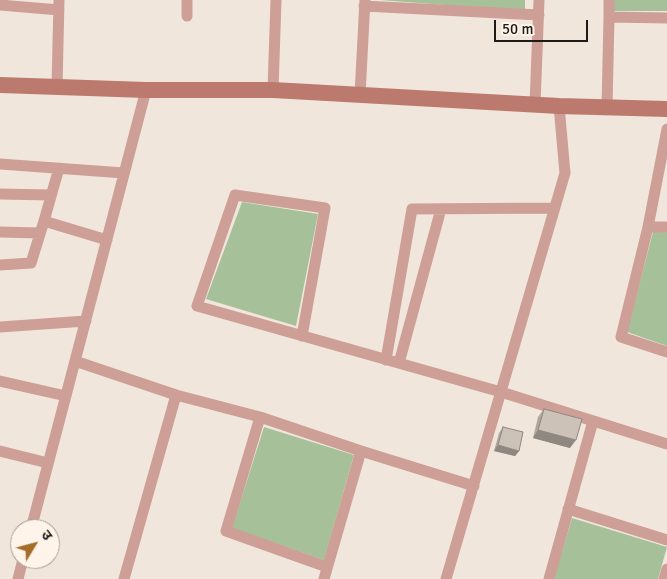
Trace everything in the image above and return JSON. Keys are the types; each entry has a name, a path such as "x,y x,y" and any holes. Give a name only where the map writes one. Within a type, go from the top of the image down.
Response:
{"street":[{"path":"186,0 187,16"},
{"path":"273,90 276,0"},
{"path":"535,104 539,0"},
{"path":"607,107 609,0"},
{"path":"360,95 364,3 539,15"},
{"path":"0,5 59,5 57,87"},
{"path":"608,16 667,18"},
{"path":"0,85 146,90 273,90 559,106 667,109"},
{"path":"34,519 146,90"},
{"path":"446,579 565,173 559,106"},
{"path":"667,129 648,227 621,337 667,352"},
{"path":"0,164 124,173"},
{"path":"0,265 30,263 59,168"},
{"path":"0,194 51,196"},
{"path":"302,336 325,208 236,195 197,306 302,336 386,360 501,392 667,444"},
{"path":"386,360 412,209 554,208"},
{"path":"399,363 441,209"},
{"path":"44,221 107,240"},
{"path":"648,227 667,227"},
{"path":"0,232 40,233"},
{"path":"0,327 86,321"},
{"path":"75,362 176,395 260,418 474,486"},
{"path":"0,381 66,396"},
{"path":"124,579 176,395"},
{"path":"260,418 226,532 327,567"},
{"path":"549,579 593,422"},
{"path":"0,451 48,463"},
{"path":"324,579 361,451"},
{"path":"568,509 667,540"},
{"path":"664,579 667,570"}],"green space":[{"path":"380,0 525,0 525,11 524,11"},
{"path":"613,0 667,0 667,11 613,11"},
{"path":"242,202 318,214 296,326 206,299"},
{"path":"653,232 667,232 667,346 627,332"},
{"path":"264,427 354,455 324,560 232,528"},
{"path":"572,518 667,547 658,579 554,579"}],"building":[{"path":"544,409 582,419 576,440 538,430"},
{"path":"503,427 523,432 519,451 498,445"}]}
